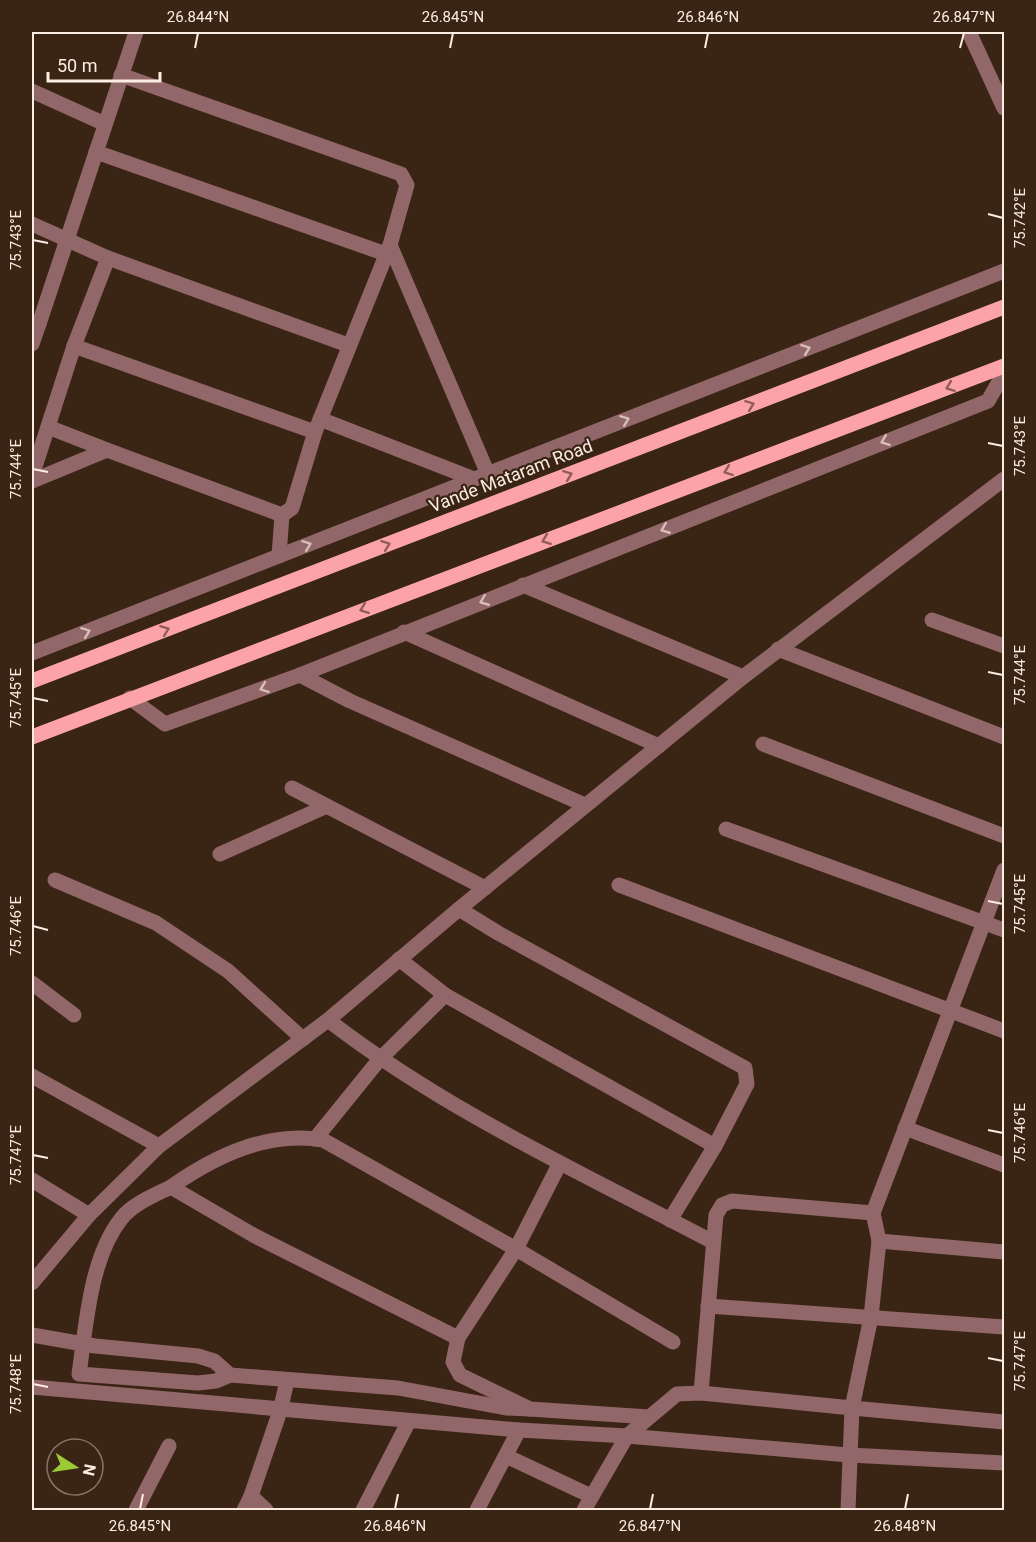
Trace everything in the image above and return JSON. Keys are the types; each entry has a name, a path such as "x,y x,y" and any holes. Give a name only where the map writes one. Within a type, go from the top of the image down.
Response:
{"main road":[{"name":"Vande Mataram Road","path":"32,681 1005,307"},
{"path":"32,737 1005,366"}],"street":[{"path":"32,344 35,323 68,239 136,32"},
{"path":"969,32 1005,108"},
{"path":"121,75 401,174 407,185 388,249 318,425 292,508 282,515"},
{"path":"32,92 105,124"},
{"path":"96,152 388,249 481,477"},
{"path":"32,224 108,258 348,345"},
{"path":"32,476 74,346 108,258"},
{"path":"32,653 1005,271"},
{"path":"74,346 481,477"},
{"path":"130,698 165,724 300,675 988,401 1005,373"},
{"path":"48,427 282,515"},
{"path":"32,481 107,450"},
{"path":"32,1283 90,1215 159,1146 328,1020 585,805 778,649 1005,479"},
{"path":"279,556 282,515"},
{"path":"523,585 743,677"},
{"path":"932,620 1005,646"},
{"path":"404,633 659,746"},
{"path":"778,649 1005,737"},
{"path":"300,675 350,701 585,805"},
{"path":"763,744 1005,836"},
{"path":"292,788 485,888"},
{"path":"220,855 327,806"},
{"path":"726,829 1005,930"},
{"path":"848,1510 852,1408 871,1317 879,1241 873,1213 983,922 1005,870"},
{"path":"55,880 156,923 228,971 303,1039"},
{"path":"619,885 1005,1031"},
{"path":"459,909 498,933 745,1068 747,1084 715,1146 670,1220"},
{"path":"399,959 445,995 715,1146"},
{"path":"32,983 74,1015"},
{"path":"315,1139 379,1060 445,995"},
{"path":"328,1020 379,1060 559,1165 713,1242"},
{"path":"32,1076 159,1146"},
{"path":"906,1128 1005,1165"},
{"path":"649,1418 506,1408 398,1388 230,1375 216,1381 198,1383 79,1374 95,1276 114,1229 122,1217 145,1200 171,1187 202,1165 251,1146 283,1139 315,1139 323,1140 516,1249 673,1342"},
{"path":"530,1409 460,1375 453,1362 458,1338 516,1249 559,1165"},
{"path":"32,1180 90,1215"},
{"path":"171,1187 255,1236 458,1338"},
{"path":"701,1393 716,1215 722,1205 732,1201 873,1213"},
{"path":"879,1241 1005,1252"},
{"path":"708,1305 1005,1327"},
{"path":"32,1335 84,1342 95,1346 198,1356 214,1361 230,1375"},
{"path":"266,1510 248,1503 280,1411 287,1381"},
{"path":"32,1387 280,1411 519,1430 627,1436 849,1455 1005,1463"},
{"path":"584,1510 627,1436 677,1394 701,1393 1005,1422"},
{"path":"363,1510 409,1421"},
{"path":"477,1510 519,1430"},
{"path":"136,1510 169,1446"},
{"path":"506,1456 591,1496"}]}
